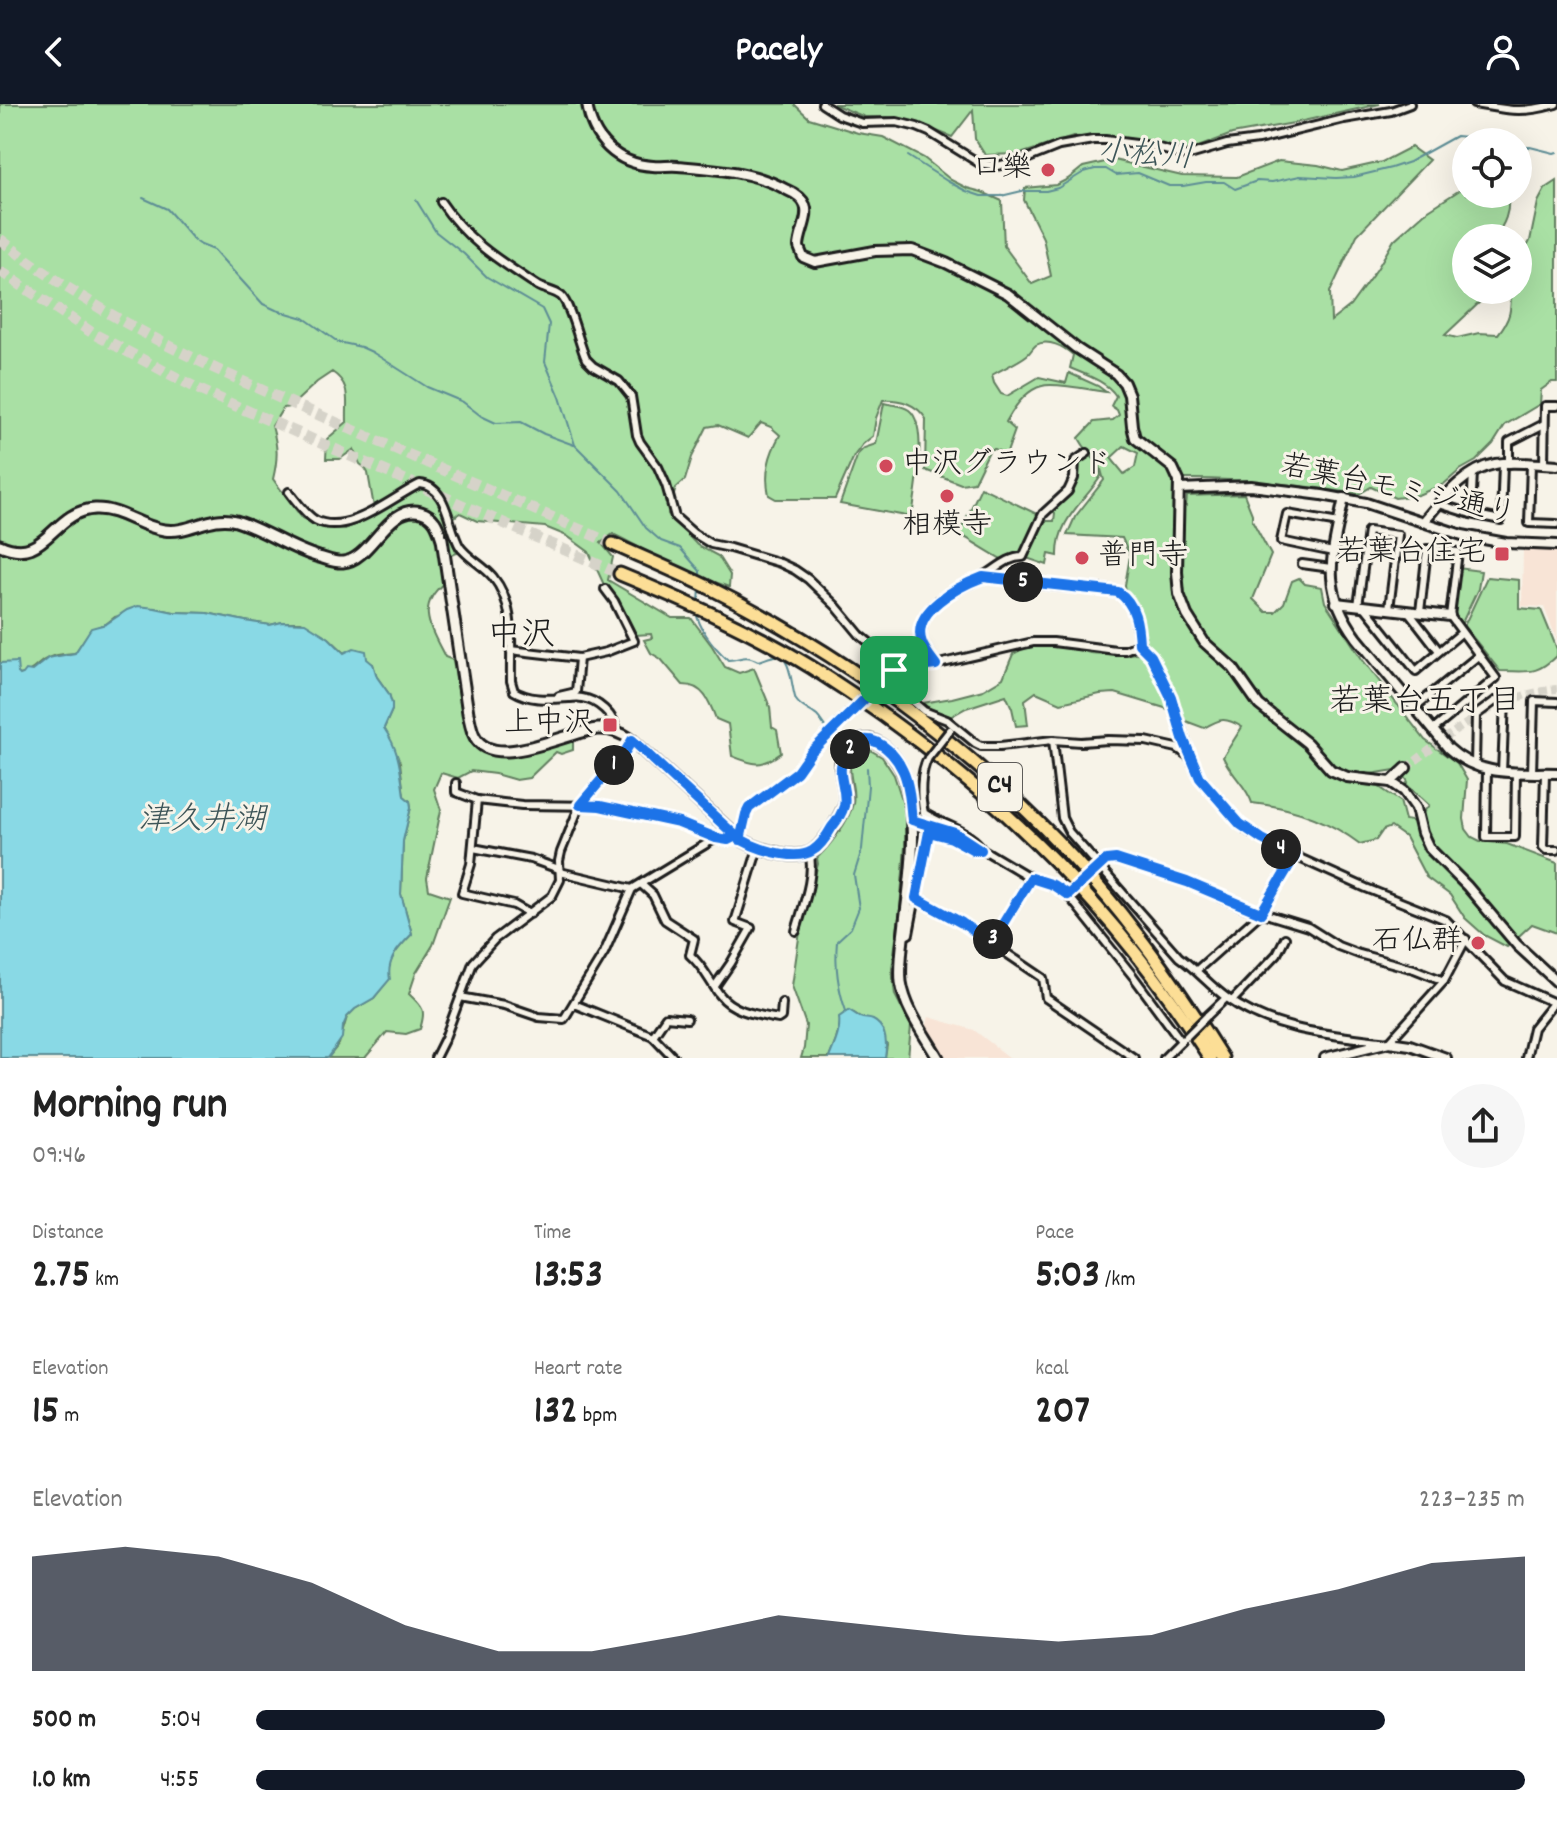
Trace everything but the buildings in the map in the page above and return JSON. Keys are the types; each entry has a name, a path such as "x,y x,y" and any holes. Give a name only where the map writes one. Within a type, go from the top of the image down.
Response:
{"highway":[{"name":"C4","path":"613,544 712,589 816,648 883,692 961,752 1079,866 1112,904 1163,970 1222,1058"},
{"name":"C4","path":"620,574 710,613 809,667 910,735 989,798 1069,875 1126,940 1181,1012 1210,1058"}],"main road":[{"path":"0,545 19,551 31,549 45,540 66,518 98,509 166,531 228,520 246,525 300,551 343,562 354,559 401,514 407,511 428,514 435,521 442,539 468,713 476,739 486,748 505,752 595,729 616,731 632,740 738,838 758,848 796,855 809,852 820,844 841,813 845,797 840,766 847,752 861,740 880,744 899,763 907,784 912,820 913,856 900,971 904,995 938,1058"}],"street":[{"path":"587,104 598,138 626,159 652,166 675,166 762,178 799,197 806,210 799,247 807,259 815,262 875,251 912,250 1008,294 1120,378 1129,395 1135,438 1173,468 1179,481 1179,594 1187,615 1204,642 1233,668 1259,705 1307,743 1331,770 1347,777 1391,782 1404,791 1413,802 1429,848 1467,886 1517,945 1557,982"},
{"path":"822,104 839,115 862,123 897,122 917,127 979,163 997,166 1059,146 1093,140 1152,146 1186,156 1227,144 1391,111 1410,104"},
{"path":"1474,104 1516,112 1556,104"},
{"path":"441,202 471,239 502,263 561,296 586,359 619,381 631,396 637,435 658,467 675,517 711,544 780,563 800,573 836,606 860,635 878,647 910,699 924,711 943,718 952,728 981,746 1053,740 1108,740 1156,743 1177,748 1190,757"},
{"path":"1544,464 1545,406 1557,406"},
{"path":"1439,504 1501,520 1509,442 1544,424"},
{"path":"936,665 921,642 925,616 936,602 1012,558 1023,557 1043,514 1068,491 1074,478 1075,461 1087,453"},
{"path":"1531,464 1529,523 1557,524"},
{"path":"1423,522 1473,472 1487,466 1557,465"},
{"path":"1471,514 1473,472"},
{"path":"289,492 314,519 337,525 381,508 416,485 424,483 430,486 442,501 460,547 493,578 506,599 511,616 511,681 514,691 537,698 582,698 610,714 616,731"},
{"name":"若葉台モミジ通り","path":"1180,489 1251,486 1344,498 1484,540 1557,545"},
{"path":"1344,498 1331,568 1331,584 1344,620 1454,754 1474,767 1487,770 1557,773"},
{"path":"1333,552 1281,541 1287,514 1339,523"},
{"path":"1389,609 1398,535 1368,531 1361,606 1416,671 1461,633"},
{"path":"1420,612 1427,549 1458,552 1450,616 1496,678 1433,730"},
{"path":"1302,564 1331,568"},
{"path":"983,577 1118,592 1125,597 1133,609 1139,644 1151,656 1171,697 1200,778 1240,824 1295,856 1438,916 1453,926 1505,981 1555,1004 1533,1028 1526,1058"},
{"path":"510,650 579,658 634,641 605,589"},
{"path":"1336,603 1450,616"},
{"path":"606,609 616,605"},
{"path":"1408,611 1439,651"},
{"path":"456,783 456,792 477,800 522,805 600,806 679,823 716,838 738,838 749,808 797,772 811,752 894,670 936,665 1033,642 1116,650 1139,644"},
{"path":"1414,708 1478,656"},
{"path":"556,699 576,692 579,658"},
{"path":"1474,767 1476,715 1495,701 1505,701 1502,772"},
{"path":"1532,773 1534,701 1557,702"},
{"path":"952,728 923,769 924,813 970,837 981,850"},
{"path":"435,1058 467,975 477,958 495,939 552,896 560,880 561,852 580,805 632,740"},
{"path":"1053,740 1065,826 1097,868 1179,957 1229,999 1270,1022 1309,1032 1410,1045 1446,1058"},
{"path":"1391,782 1406,768"},
{"path":"1487,770 1486,837 1515,837 1516,772"},
{"path":"1545,773 1543,847 1557,850"},
{"path":"477,800 471,864 462,893 514,905 530,914"},
{"path":"912,820 955,833 1031,878 1070,894 1183,1039"},
{"path":"903,937 909,934 929,832 981,850"},
{"path":"473,848 531,859 632,889 716,838"},
{"path":"715,986 751,928 735,922 758,848"},
{"path":"796,931 810,878 812,861 809,852"},
{"path":"1197,970 1261,913 1295,856"},
{"path":"1070,894 1106,860 1116,859 1187,882 1261,913 1308,927 1338,946 1359,954 1444,981"},
{"path":"991,943 1031,878"},
{"path":"642,885 653,895 665,920 694,939 690,955 704,968 727,1002 739,1010 780,1019 782,1003"},
{"path":"460,997 504,1005 548,1019 564,1019 604,953 632,889"},
{"path":"916,898 962,923 1043,978 1046,998 1134,1058"},
{"path":"1164,1058 1277,954 1285,938"},
{"path":"1325,1058 1389,1042 1444,981 1466,939"},
{"path":"574,1004 653,1036 674,1058"},
{"path":"653,1036 666,1017 687,1019"}],"shaded area":[{"path":"1523,550 1557,551 1557,640 1544,607 1522,606"},
{"path":"929,1017 974,1030 1010,1058 944,1058 926,1027"}],"green space":[{"path":"0,104 794,104 809,118 883,137 924,158 951,180 1002,201 1004,246 1032,284 1051,276 1043,238 1024,200 1025,188 1056,185 1083,167 1114,160 1182,176 1237,177 1279,161 1342,171 1382,162 1411,147 1429,160 1357,235 1330,292 1331,321 1350,306 1394,240 1424,213 1452,195 1452,208 1508,208 1503,224 1452,224 1452,304 1478,304 1445,335 1457,338 1479,333 1498,334 1506,323 1511,304 1532,304 1532,231 1538,202 1545,189 1557,181 1557,382 1541,390 1540,404 1505,425 1493,444 1476,461 1444,484 1418,495 1395,498 1371,487 1359,494 1271,483 1181,479 1173,485 1173,505 1186,506 1187,496 1244,494 1252,520 1271,555 1253,599 1266,612 1275,612 1284,603 1292,581 1299,578 1305,584 1322,587 1325,602 1362,659 1425,740 1457,763 1467,780 1464,819 1472,837 1507,844 1557,863 1557,933 1532,924 1507,947 1484,935 1465,918 1450,895 1426,877 1405,837 1391,827 1383,830 1376,840 1360,844 1309,816 1252,803 1223,757 1242,727 1227,720 1204,728 1183,720 1168,709 1115,693 1061,703 1036,692 1025,700 1028,725 1016,726 1006,695 966,708 950,717 922,703 983,690 1003,678 1013,654 1026,647 1064,645 1090,653 1119,655 1148,652 1135,608 1127,598 1125,585 1130,556 1122,538 1067,535 1075,517 1104,480 1097,459 1079,438 1094,422 1113,420 1119,415 1111,406 1116,396 1101,382 1070,368 1073,355 1051,343 1036,345 1023,358 992,375 1001,394 1007,396 1039,377 1066,383 1069,373 1106,392 1055,385 1031,391 1006,422 1015,430 1006,455 990,449 974,482 961,484 925,470 926,419 913,406 896,400 883,400 873,436 854,456 835,499 776,499 769,495 768,464 780,435 761,423 748,438 718,425 707,427 685,480 676,488 668,514 697,545 718,556 730,575 729,587 613,534 601,543 613,557 608,580 672,618 691,618 725,667 739,673 754,668 770,707 772,727 777,730 781,753 763,763 752,763 732,756 728,724 716,719 701,692 683,685 661,659 651,653 644,640 652,638 651,634 635,635 612,592 604,585 589,552 567,536 545,527 477,521 460,513 452,519 448,531 457,553 441,558 444,583 430,601 428,618 445,657 453,660 463,718 470,739 480,750 495,755 525,752 573,738 573,750 561,754 556,752 529,778 516,780 471,771 458,778 441,773 434,789 441,810 427,878 429,890 450,897 433,945 416,973 409,994 422,1010 422,1023 420,1029 406,1034 387,1032 365,1058 328,1058 339,1044 347,1017 374,998 389,979 392,960 412,934 401,894 403,841 411,807 404,796 400,762 384,728 392,704 373,664 345,653 329,638 301,622 270,625 207,613 155,608 115,617 91,629 75,653 51,657 20,675 0,663","holes":["332,372 345,388 347,422 327,439 326,459 340,459 354,449 368,473 375,513 345,529 302,518 273,479 277,452 272,426 283,408 290,407","1124,446 1138,453 1135,467 1124,474 1111,458","1402,765 1410,770 1404,775 1406,784 1429,805 1416,822 1405,820 1400,801 1379,787 1366,785 1364,775 1395,770"]},
{"path":"833,104 1380,104 1232,134 1185,152 1115,136 1073,137 1020,154 985,155 975,139 973,110 952,137 914,122 865,117"},
{"name":"中沢グラウンド","path":"884,403 909,410 918,430 919,460 912,517 840,504 858,454 876,444"},
{"path":"1089,454 1098,463 1101,476 1066,522 1058,556 1049,554 1047,565 1015,554 1002,559 959,534 981,487 1043,517 1044,521 1054,521 1055,513 1051,510 1066,497 1078,460"},
{"path":"1458,568 1481,571 1478,589 1461,625 1452,613"},
{"path":"1487,577 1519,580 1519,608 1541,610 1557,649 1557,655 1543,666 1531,671 1500,671 1464,626"},
{"path":"862,749 882,757 894,775 905,809 900,909 892,969 895,995 911,1026 908,1058 885,1058 887,1045 854,1013 840,1024 829,1058 801,1058 806,1025 792,986 800,931 817,858 838,833 851,810 854,795 851,762"}],"water":[{"name":"津久井湖","path":"138,606 207,613 270,625 305,623 329,638 344,653 354,648 366,651 367,659 373,664 377,677 389,694 392,710 384,728 396,753 404,796 411,807 403,841 401,894 412,934 392,960 390,979 374,998 347,1017 342,1038 328,1058 0,1058 0,663 17,662 20,675 26,670 32,671 48,658 75,653 91,628 106,624"},
{"path":"849,1010 873,1020 881,1027 886,1042 885,1058 829,1058 838,1033 839,1017"}],"waterway":[{"name":"小松川","path":"908,156 947,181 981,196 1046,191 1095,169 1106,169 1116,175 1138,173 1169,186 1224,182 1235,189 1257,181 1272,182 1300,176 1354,177 1409,162 1452,138"},
{"name":"小松川","path":"1532,148 1557,152"},
{"path":"143,198 167,209 194,240 214,250 263,304 304,318 338,342 372,352 427,387 463,402 496,423 521,422 574,445"},
{"path":"416,200 436,232 487,277 542,309 549,324 545,362 575,445 621,491 646,528 661,541 680,548 700,571 700,578"},
{"path":"699,602 700,588"},
{"path":"696,612 708,638 728,660 746,657 758,661 781,657 788,667 796,700 817,716 829,731"},
{"path":"846,1011 838,976 837,941 851,928 859,908 854,875 862,849 867,768"}],"tunnel":[{"path":"0,239 78,295 161,342 291,403 613,544"},
{"path":"0,271 94,334 202,391 620,574"},
{"path":"1406,768 1476,717 1495,707 1557,689"}],"place":[{"name":"口樂","path":"1048,170"},
{"name":"中沢グラウンド","path":"886,466"},
{"name":"相模寺","path":"947,496"},
{"name":"若葉台住宅","path":"1502,554"},
{"name":"普門寺","path":"1082,558"},
{"name":"上中沢","path":"610,725"},
{"name":"石仏群","path":"1478,943"}],"district":[{"name":"中沢","path":"521,637"},
{"name":"若葉台五丁目","path":"1425,704"}],"route":[{"path":"894,670 811,752 797,772 749,808 740,840 730,831 632,740 580,805 600,806 679,823 716,838 728,840 736,836 740,840 758,848 801,855 820,844 843,808 845,795 840,772 845,754 860,741 873,740 889,752 902,768 912,820 955,833 981,850 976,851 952,838 929,832 916,898 991,943 1031,878 1053,885 1068,895 1106,860 1116,859 1187,882 1261,913 1295,856 1240,824 1200,778 1183,738 1171,697 1151,656 1139,644 1133,609 1118,592 983,577 936,602 928,610 920,637 936,665 894,670"}]}
